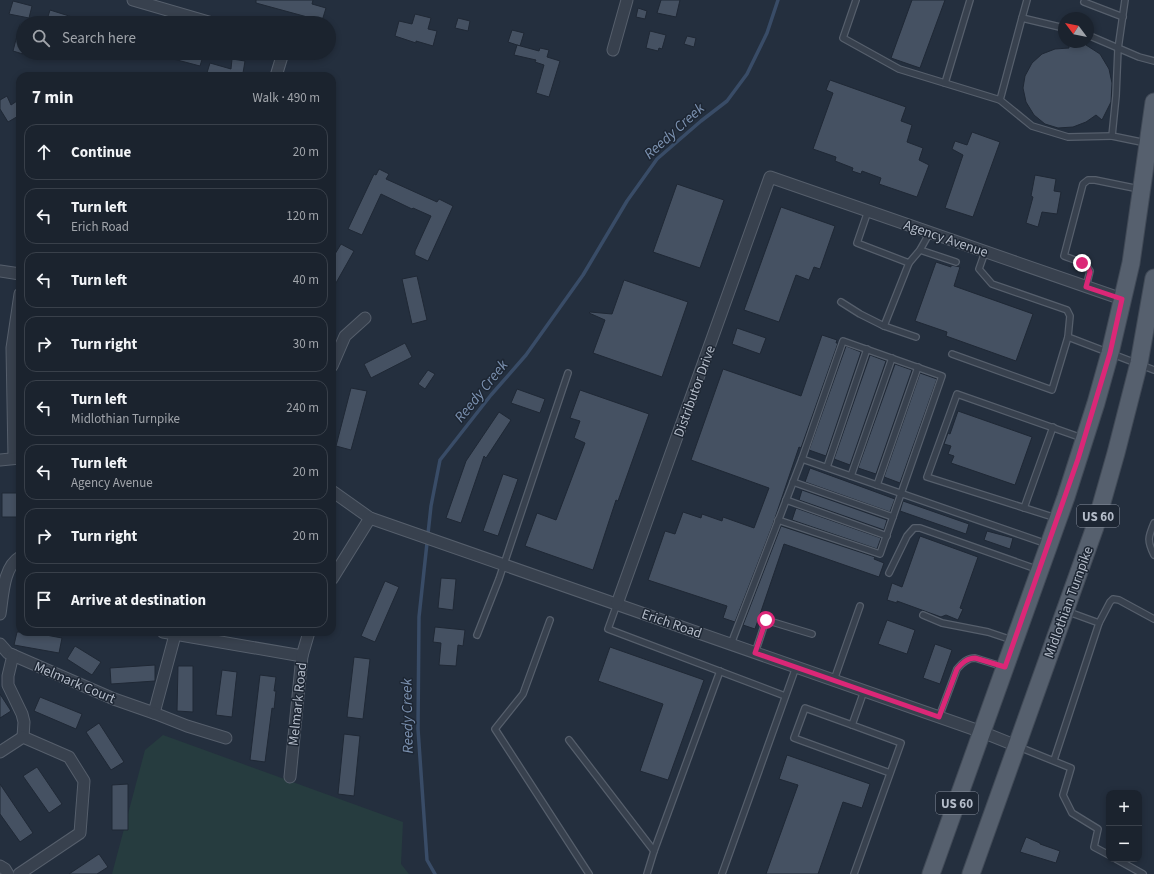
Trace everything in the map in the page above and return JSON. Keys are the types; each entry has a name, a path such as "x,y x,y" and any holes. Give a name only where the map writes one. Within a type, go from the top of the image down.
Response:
{"main road":[{"name":"US 60","path":"931,874 1058,519 1085,439 1110,353 1131,263 1154,102"},
{"name":"Midlothian Turnpike","path":"971,874 1095,527 1116,453 1146,366 1154,278"}],"street":[{"path":"132,0 188,16"},
{"path":"612,50 627,0"},
{"path":"277,72 281,60"},
{"name":"Agency Avenue","path":"770,177 1122,299"},
{"name":"Distributor Drive","path":"617,604 770,177"},
{"path":"0,271 16,273"},
{"path":"336,357 345,336 365,318"},
{"path":"16,321 12,348 16,436"},
{"path":"0,460 16,458"},
{"name":"Erich Road","path":"336,494 370,518 982,732 1017,746"},
{"path":"336,573 370,518"},
{"path":"0,614 7,573 16,559"},
{"path":"154,714 168,636"},
{"path":"186,636 302,656"},
{"name":"Melmark Road","path":"290,777 302,656 308,636"},
{"name":"Melmark Court","path":"0,644 8,653 114,699 187,726 226,738"},
{"path":"13,655 8,676 8,685 22,714 24,722 23,737"},
{"path":"0,752 23,737"},
{"path":"18,874 80,832 84,781 69,757 23,737"},
{"path":"0,866 5,869 8,874"}],"lane":[{"path":"856,0 843,38 899,69 1000,100 1032,126 1068,137 1112,136 1148,144"},
{"path":"945,83 970,0"},
{"path":"1000,100 1027,0"},
{"path":"1112,136 1116,96 1118,49 1126,0"},
{"path":"1084,2 1123,17"},
{"path":"1022,18 1058,27"},
{"path":"1094,38 1118,49 1154,61"},
{"path":"1086,287 1090,272 1088,267 1064,256 1083,184 1088,180 1095,180 1142,189"},
{"path":"868,211 857,243 909,263"},
{"path":"884,326 909,263 920,250 930,232"},
{"path":"920,250 956,262"},
{"path":"952,354 1052,390 1068,336 1070,316 1067,310 992,284 979,270 985,252"},
{"path":"841,302 860,314 884,326 916,337"},
{"path":"1068,336 1146,366"},
{"path":"731,644 778,520 794,482 843,341 942,376 880,554 778,520"},
{"path":"827,467 867,349"},
{"path":"851,476 892,358"},
{"path":"878,485 918,367"},
{"path":"477,635 504,565 568,373"},
{"path":"1058,519 927,476 957,394 1085,439"},
{"path":"1024,508 1052,427"},
{"path":"802,459 1049,544"},
{"path":"794,482 893,517"},
{"path":"786,500 887,536"},
{"path":"1154,523 1148,535 1149,544 1154,555"},
{"path":"889,573 907,536 914,528 920,528 978,547 1040,570"},
{"path":"1054,760 1099,623 1110,602 1113,599 1119,600 1154,619"},
{"path":"617,604 608,629 785,696"},
{"path":"834,680 860,606"},
{"path":"1065,610 1099,623"},
{"path":"923,615 942,623 988,632 1014,641"},
{"path":"550,620 523,694 494,729 589,874"},
{"path":"755,653 766,620 812,634"},
{"path":"939,717 957,669 963,662 971,658 975,658 1005,667"},
{"path":"722,874 796,667"},
{"path":"647,874 720,671"},
{"path":"852,725 864,691"},
{"path":"854,874 901,743 805,708 794,738 890,773"},
{"path":"569,740 654,851"},
{"path":"1017,746 1071,768 1063,795 1072,814 1098,829 1094,847 1106,853"},
{"path":"1121,862 1143,874"}],"green space":[{"path":"163,735 403,822 401,864 409,874 112,874 145,750"}],"building":[{"path":"256,0 313,0 312,4 326,8 324,16 304,16 256,3"},
{"path":"661,0 680,0 676,17 657,13"},
{"path":"912,0 945,0 920,68 891,58"},
{"path":"13,1 32,6 30,16 9,14"},
{"path":"638,8 647,11 645,19 636,17"},
{"path":"50,10 69,16 48,16"},
{"path":"415,14 431,18 428,29 437,31 433,46 416,41 416,43 395,36 399,21 412,24"},
{"path":"458,18 470,21 468,31 455,28"},
{"path":"512,30 524,33 520,46 508,42"},
{"path":"650,31 666,35 662,49 659,48 658,51 646,48"},
{"path":"687,36 696,38 694,47 684,44"},
{"path":"16,39 16,52 13,51"},
{"path":"517,45 539,51 540,48 549,50 547,57 560,61 549,97 536,93 544,65 535,62 536,60 514,55"},
{"path":"1091,48 1100,54 1109,69 1112,83 1111,102 1102,120 1096,115 1086,122 1073,127 1058,128 1045,124 1034,115 1026,102 1023,88 1025,76 1032,63 1042,54 1055,49"},
{"path":"177,60 202,60 200,66"},
{"path":"232,60 245,61 243,72 207,72 210,63 231,69"},
{"path":"830,80 906,107 901,121 912,125 907,142 923,148 919,160 929,165 917,197 879,184 881,178 862,171 861,174 852,171 853,168 835,161 836,157 813,149 833,93 826,90"},
{"path":"7,96 11,105 16,102 16,117 8,122 0,109 0,100"},
{"path":"972,132 1000,142 973,217 945,208 963,155 952,149 955,141 967,145"},
{"path":"379,169 389,174 386,179 437,202 439,199 453,206 428,261 415,255 415,251 431,216 413,208 412,209 381,194 362,235 348,229 374,174 376,175"},
{"path":"1035,175 1056,179 1054,191 1061,192 1057,214 1042,212 1038,227 1026,223 1033,197 1031,196"},
{"path":"677,184 724,200 700,268 653,252"},
{"path":"781,207 835,226 820,269 814,267 809,280 796,275 779,322 744,310"},
{"path":"341,244 354,251 336,283 336,252"},
{"path":"936,262 951,267 951,265 960,267 954,286 1033,314 1016,361 946,336 947,332 915,321"},
{"path":"417,276 427,320 412,324 402,279"},
{"path":"624,280 688,302 662,377 593,353 605,320 589,313 612,314"},
{"path":"737,328 766,338 760,354 732,344"},
{"path":"822,335 837,340 836,343 838,343 801,448 799,447 773,524 735,622 723,618 727,606 648,580 665,531 675,534 683,512 701,518 702,514 722,521 723,517 754,528 769,488 691,460 723,369 801,396"},
{"path":"405,343 412,357 371,378 364,364"},
{"path":"846,346 861,352 826,456 809,450"},
{"path":"870,355 886,361 850,465 834,459"},
{"path":"895,364 912,370 876,474 858,468"},
{"path":"428,370 435,374 425,389 418,384"},
{"path":"920,373 937,379 900,483 884,477"},
{"path":"351,388 367,391 351,450 336,446"},
{"path":"517,389 545,399 540,413 511,403"},
{"path":"580,390 649,414 618,501 616,500 593,570 525,546 537,513 556,520 585,443 574,438 580,421 570,418"},
{"path":"958,411 1032,437 1015,485 951,463 954,456 948,454 951,446 944,444 948,433 950,434"},
{"path":"499,412 511,420 486,458 484,456 461,523 446,518 466,461"},
{"path":"810,468 895,499 890,512 805,482"},
{"path":"503,474 518,479 498,536 483,531"},
{"path":"802,490 887,520 884,530 799,500"},
{"path":"2,493 16,493 16,517 2,517"},
{"path":"903,501 969,524 966,534 900,511"},
{"path":"796,508 881,538 877,549 792,520"},
{"path":"781,526 875,557 874,559 884,563 879,577 784,544 755,629 743,625"},
{"path":"987,531 1013,538 1010,549 984,540"},
{"path":"920,536 978,557 960,608 963,609 958,620 946,615 941,617 897,601 897,603 887,600 892,583 902,587"},
{"path":"441,578 456,579 453,610 438,608"},
{"path":"385,581 399,587 375,642 361,636"},
{"path":"887,620 915,630 907,654 878,644"},
{"path":"435,627 465,630 463,646 458,645 456,666 439,665 441,643 433,642"},
{"path":"16,636 51,636 62,638 59,653 14,645"},
{"path":"935,644 952,650 940,684 923,678"},
{"path":"75,646 101,662 92,675 67,659"},
{"path":"610,647 704,680 668,780 640,771 663,704 598,681"},
{"path":"354,657 370,659 363,719 347,717"},
{"path":"155,665 155,681 111,684 110,668"},
{"path":"178,666 193,666 193,712 177,711"},
{"path":"222,670 237,672 232,717 216,715"},
{"path":"260,675 276,677 274,709 272,708 265,762 250,760"},
{"path":"0,694 11,711 0,718"},
{"path":"40,697 82,714 76,729 34,711"},
{"path":"99,723 124,762 111,770 86,732"},
{"path":"344,734 360,736 354,796 338,794"},
{"path":"787,755 870,784 862,808 843,802 818,874 766,874 798,785 779,779"},
{"path":"37,767 62,804 49,813 23,776"},
{"path":"0,784 33,833 20,842 0,814"},
{"path":"128,784 128,830 112,830 112,785"},
{"path":"1026,837 1060,851 1056,863 1020,852"},
{"path":"99,854 108,867 97,874 69,874"}],"waterway":[{"name":"Reedy Creek","path":"435,874 427,860 418,729 419,617 431,506 440,460 491,395 526,355 583,275 627,201 657,159 727,101 747,74 767,33 778,0"}],"route":[{"path":"766,620 755,653 939,717 957,669 963,662 971,658 975,658 1005,667 1058,519 1096,403 1110,353 1122,299 1086,287 1090,272 1088,267 1082,263"}]}
